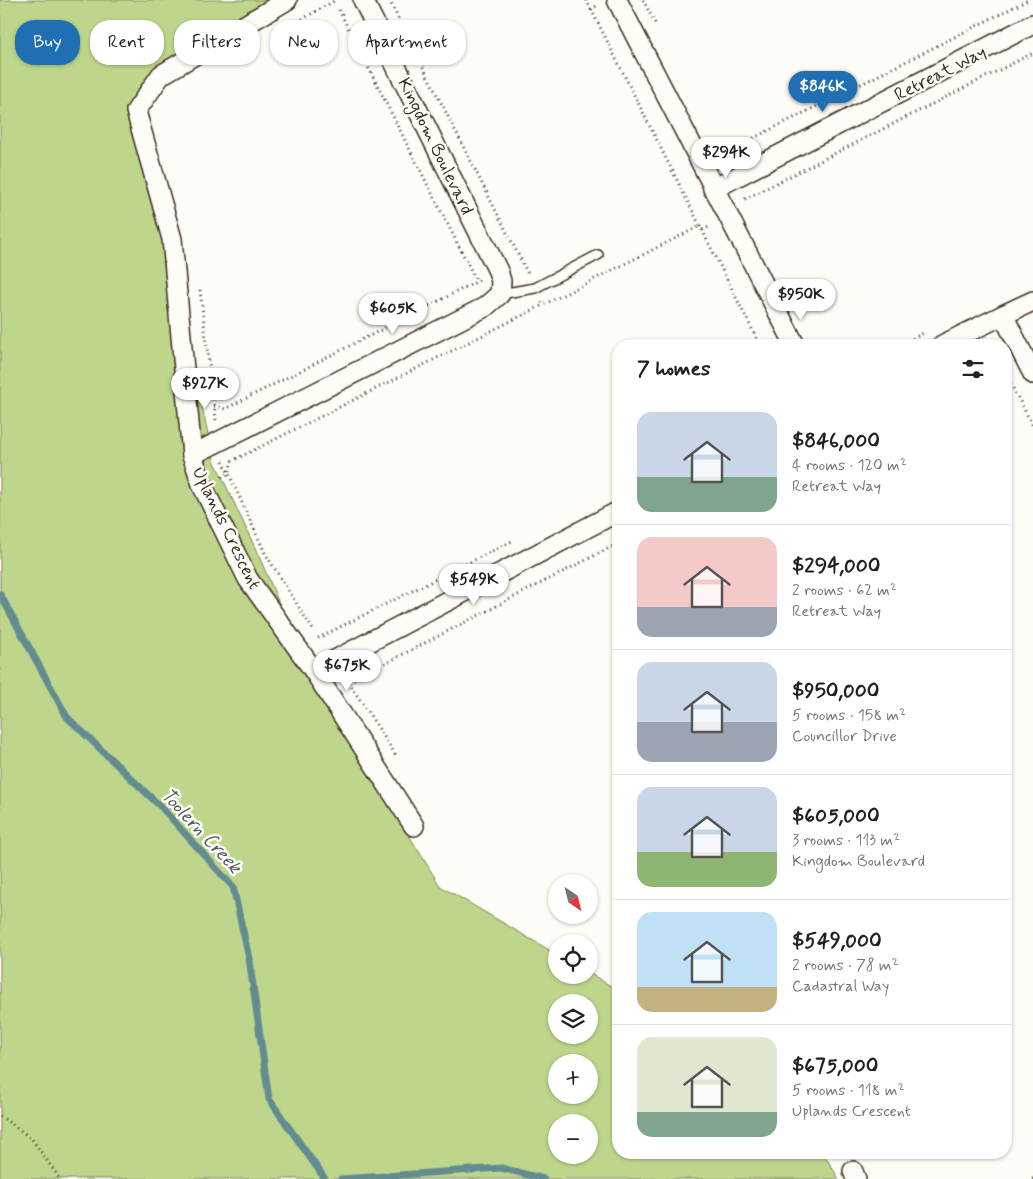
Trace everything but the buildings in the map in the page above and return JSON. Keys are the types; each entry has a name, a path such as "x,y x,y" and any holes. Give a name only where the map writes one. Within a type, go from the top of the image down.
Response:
{"street":[{"name":"Uplands Crescent","path":"287,0 160,75 136,111 172,239 192,456 203,487 248,579 314,671 414,826"},
{"name":"Kingdom Boulevard","path":"363,0 498,270 501,281 500,294"},
{"path":"617,0 792,339"},
{"name":"Retreat Way","path":"713,189 1033,24"},
{"path":"192,456 485,307 500,294"},
{"path":"955,339 1033,301"},
{"path":"1003,316 1033,374"},
{"path":"314,671 612,515"}],"lane":[{"path":"500,294 535,288 598,255"}],"path":[{"path":"389,0 543,305"},
{"path":"722,154 1028,0"},
{"path":"300,20 334,1"},
{"path":"203,487 228,474 232,462 700,226 590,9"},
{"path":"339,10 477,282"},
{"path":"745,199 1033,53"},
{"path":"702,230 757,339"},
{"path":"214,406 225,410 520,260"},
{"path":"199,285 214,406 220,443 228,474 265,553 318,638 349,682 398,759"},
{"path":"1012,386 1033,426"},
{"path":"318,638 514,540"},
{"path":"349,682 612,547"},
{"path":"0,1116 31,1138 60,1179"}],"green space":[{"path":"0,0 274,0 240,20 174,20 174,58 164,64 164,20 90,20 90,65 162,65 155,69 126,110 164,240 214,460 258,554 308,671 440,886 548,949 548,984 598,984 598,978 612,987 612,1159 827,1159 839,1179 0,1179"}],"waterway":[{"name":"Toolern Creek","path":"0,594 67,717 162,808 233,887 249,958 269,1099 325,1179"},
{"name":"Toolern Creek","path":"341,1179 501,1168 544,1179"}]}
